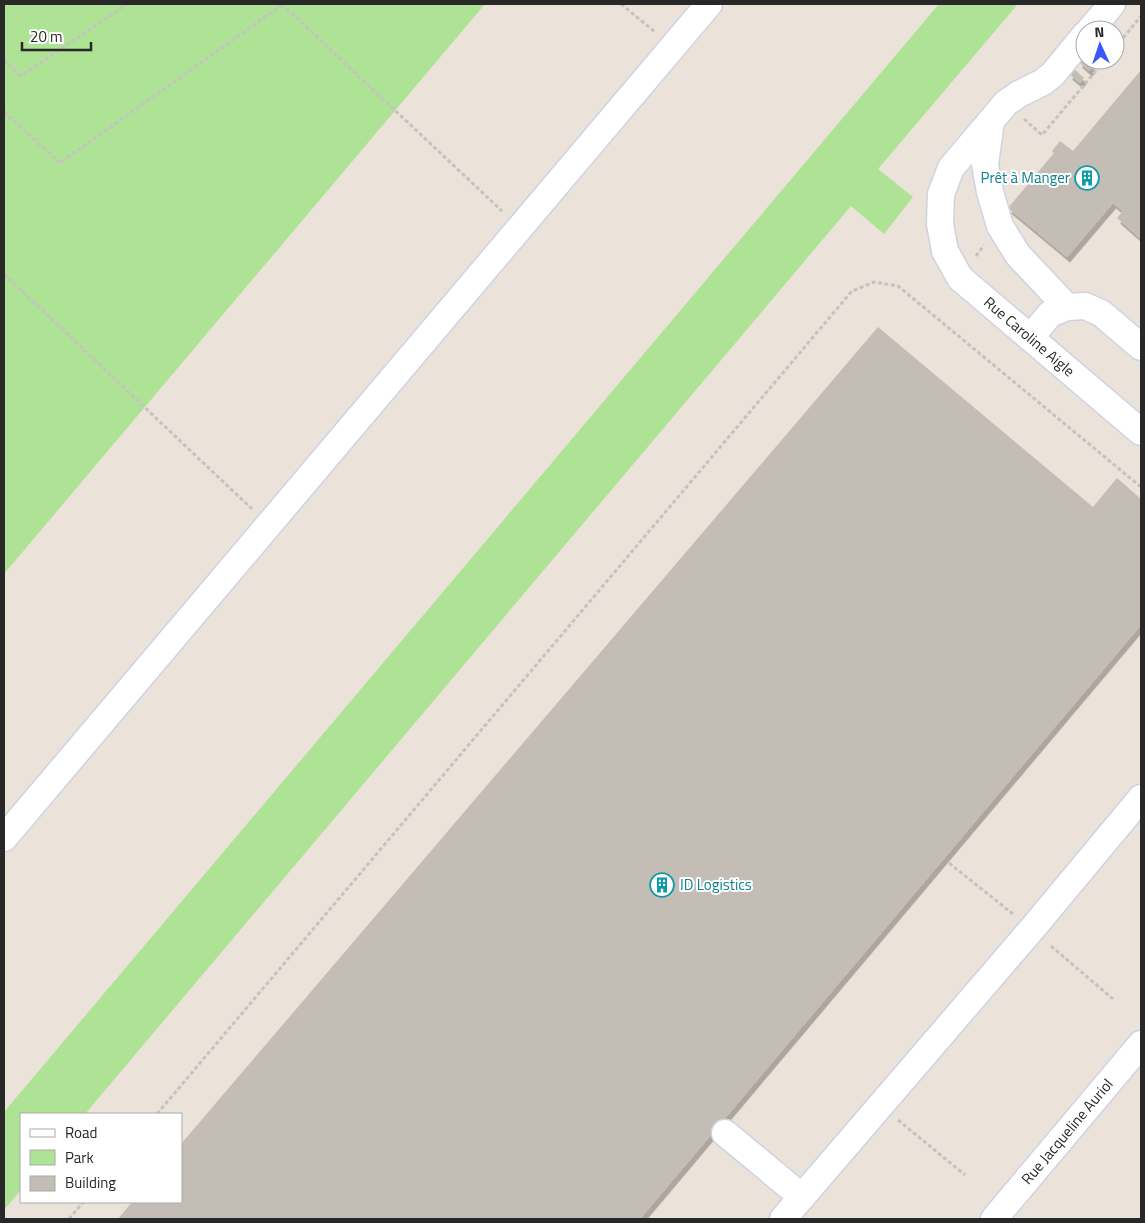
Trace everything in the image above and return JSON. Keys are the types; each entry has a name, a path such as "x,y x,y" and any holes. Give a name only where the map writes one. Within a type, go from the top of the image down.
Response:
{"street":[{"path":"4,838 709,4"},
{"path":"1098,20 1112,4"},
{"name":"Rue Caroline Aigle","path":"1075,48 1053,74 1006,104 951,168 941,194 940,224 945,251 960,278 1141,432"},
{"path":"991,121 985,164 990,192 1000,226 1018,255 1067,307"},
{"path":"1030,338 1050,314 1067,307 1085,306 1101,313 1141,347"},
{"path":"783,1219 1032,930 1141,798"},
{"name":"Rue Jacqueline Auriol","path":"994,1219 1141,1044"},
{"path":"725,1133 802,1197"}],"path":[{"path":"4,60 21,76 127,4"},
{"path":"4,112 60,163 283,4 520,227"},
{"path":"621,4 673,46"},
{"path":"1125,36 1141,16"},
{"path":"4,274 269,524"},
{"path":"158,1113 852,291 874,282 898,286 1141,487"},
{"path":"880,1105 966,1175"},
{"path":"69,1219 82,1203"}],"green space":[{"path":"4,4 485,4 4,574"},
{"path":"939,4 1018,4 878,169 913,197 884,234 851,206 86,1113 20,1113 20,1191 4,1210 4,1112"}],"building":[{"path":"1074,69 1084,78 1080,83 1069,74"},
{"name":"Prêt à Manger","path":"1141,70 1141,239 1117,218 1123,211 1113,203 1067,257 1008,208 1054,153 1052,151 1060,141 1073,151"},
{"name":"ID Logistics","path":"878,327 1093,507 1117,478 1141,499 1141,625 640,1219 118,1219 131,1203 182,1203 182,1143"}],"place":[{"name":"Prêt à Manger","path":"1087,178"},
{"name":"ID Logistics","path":"662,885"}]}
